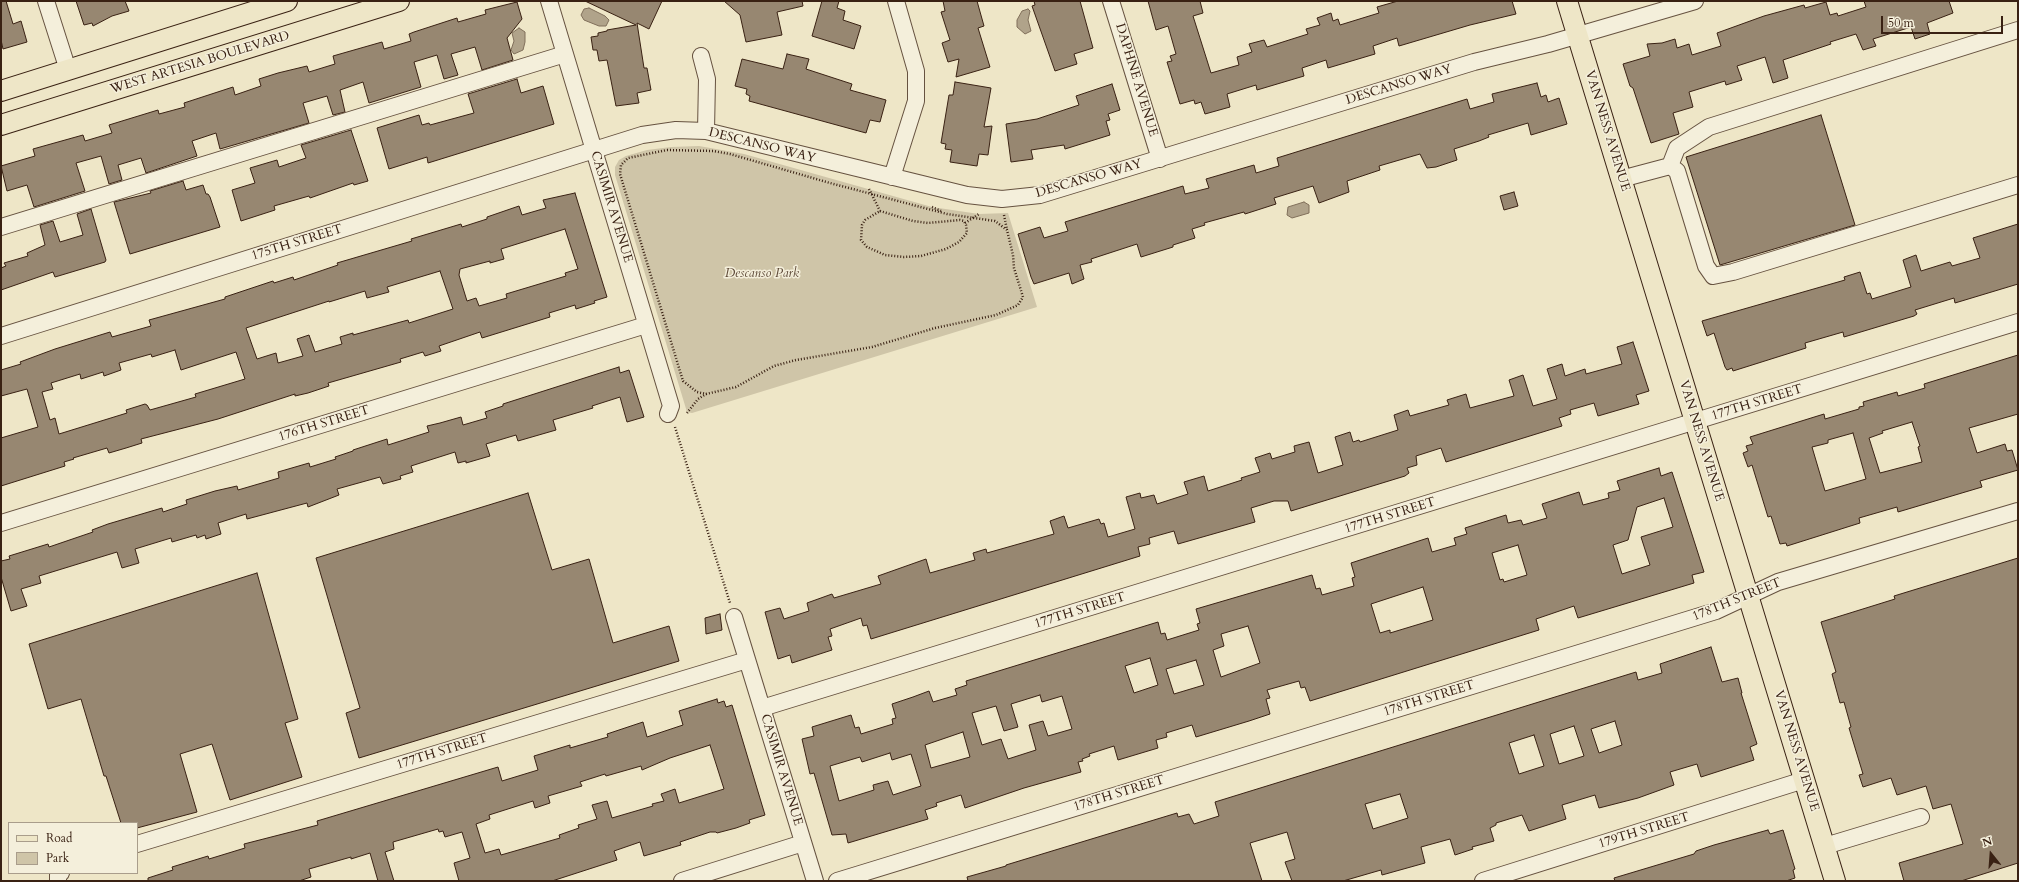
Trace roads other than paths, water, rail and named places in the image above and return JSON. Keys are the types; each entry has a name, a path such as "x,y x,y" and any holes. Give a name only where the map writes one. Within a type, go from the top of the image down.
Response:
{"main road":[{"path":"1,91 287,1"},
{"name":"WEST ARTESIA BOULEVARD","path":"1,125 399,1"},
{"name":"VAN NESS AVENUE","path":"1567,1 1835,881"}],"street":[{"path":"46,1 68,70"},
{"name":"CASIMIR AVENUE","path":"549,1 671,406 668,414"},
{"path":"892,177 916,101 916,71 896,1"},
{"name":"DAPHNE AVENUE","path":"1112,1 1160,159"},
{"path":"1577,36 1695,1"},
{"path":"1670,166 1677,148 1710,127 2018,30"},
{"name":"DESCANSO WAY","path":"593,150 642,134 676,130 706,131 967,195 1002,199 1040,196 1474,62 1577,36"},
{"path":"1,227 564,54"},
{"path":"701,56 707,79 706,131"},
{"name":"175TH STREET","path":"1,336 593,150"},
{"path":"1621,179 1670,166"},
{"path":"1670,166 1677,171 1706,266 1713,276 1733,272 2018,185"},
{"name":"177TH STREET","path":"762,708 2018,322"},
{"name":"176TH STREET","path":"1,523 646,325"},
{"name":"178TH STREET","path":"837,881 1716,611 1778,582 2018,511"},
{"name":"CASIMIR AVENUE","path":"734,617 815,881"},
{"name":"177TH STREET","path":"138,844 747,660"},
{"name":"179TH STREET","path":"1483,881 1804,780"},
{"path":"1825,846 1921,816"},
{"path":"682,881 803,843"}],"park label":[{"name":"Descanso Park","path":"762,274"}]}
